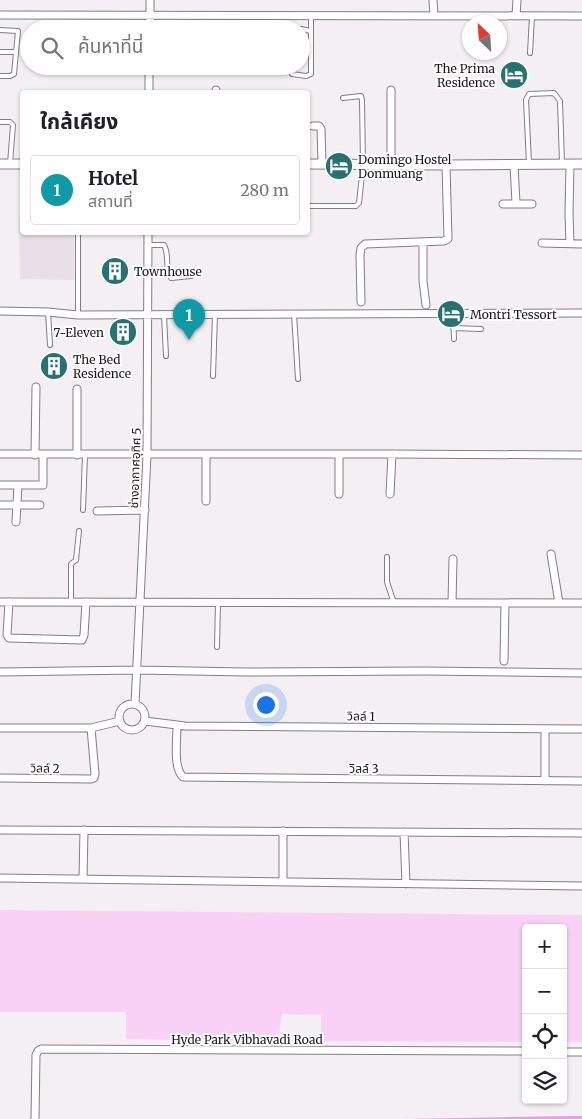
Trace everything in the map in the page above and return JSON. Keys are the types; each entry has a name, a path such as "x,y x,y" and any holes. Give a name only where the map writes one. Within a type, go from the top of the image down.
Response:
{"street":[{"path":"150,0 150,20"},
{"path":"434,0 434,16"},
{"path":"516,0 516,16"},
{"path":"0,15 582,16"},
{"path":"149,75 149,90"},
{"path":"391,90 391,165"},
{"path":"313,126 319,126 321,129 322,164"},
{"path":"5,164 20,164"},
{"path":"310,164 582,164"},
{"path":"566,164 570,244"},
{"path":"361,302 360,255 361,248 365,244 444,241 448,239 446,165"},
{"path":"514,165 516,204"},
{"path":"503,204 532,204"},
{"name":"ช่างอากาศอุทิศ 5","path":"135,704 147,455 148,235"},
{"path":"422,242 426,305"},
{"path":"542,243 582,244"},
{"path":"0,311 78,315 582,313"},
{"path":"0,485 44,486 39,454 36,387"},
{"path":"77,389 77,454"},
{"path":"0,454 582,455"},
{"path":"206,454 206,500"},
{"path":"339,494 340,454"},
{"path":"390,494 392,454"},
{"path":"16,522 18,485"},
{"path":"0,505 40,505"},
{"path":"97,511 145,510"},
{"path":"551,554 559,603"},
{"path":"452,603 453,559"},
{"path":"0,602 582,603"},
{"path":"9,602 7,635 9,638 82,640 86,602"},
{"path":"504,661 505,603"},
{"path":"0,672 137,670 582,673"},
{"path":"135,704 143,708 145,712 145,722 137,729 127,729 120,721 119,717 122,708 126,705 135,704"},
{"path":"0,728 91,728 120,721"},
{"name":"วิลล์ 1","path":"145,722 177,726 582,729"},
{"name":"วิลล์ 3","path":"177,726 177,767 179,774 183,777 582,781"},
{"name":"วิลล์ 2","path":"0,778 94,778 91,728"},
{"path":"545,730 545,781"},
{"path":"0,830 582,833"},
{"path":"83,879 84,830"},
{"path":"283,831 283,882"},
{"path":"404,832 406,884"},
{"path":"0,878 582,886"},
{"name":"Hyde Park Vibhavadi Road","path":"35,1119 36,1055 41,1049 522,1051"},
{"path":"567,1052 582,1052"}],"lane":[{"path":"310,74 311,16"},
{"path":"530,53 532,16"},
{"path":"0,30 18,31 14,74 0,76"},
{"path":"0,52 16,52"},
{"path":"529,164 526,100 529,94 554,93 560,101 566,164"},
{"path":"310,206 356,206 359,203 363,165 362,100 360,96 344,98"},
{"path":"0,122 10,122 13,124 5,164"},
{"path":"78,235 78,315"},
{"path":"148,245 164,245 168,273 171,278 191,276"},
{"path":"48,312 50,345"},
{"path":"453,313 454,339"},
{"path":"164,314 166,356"},
{"path":"214,314 214,376"},
{"path":"294,314 298,379"},
{"path":"453,328 481,329"},
{"path":"83,510 85,454"},
{"path":"71,602 70,564 76,560 79,531"},
{"path":"387,557 387,582 394,603"},
{"path":"217,646 218,603"}],"shaded area":[{"path":"19,217 20,235 74,235 74,280 20,279"},
{"path":"0,910 582,915 582,1042 567,1042 567,924 522,924 522,1042 321,1041 321,1015 282,1014 278,1042 126,1039 126,1012 0,1012"},
{"path":"582,1116 582,1119 404,1119"}],"place":[{"name":"The Prima Residence","path":"514,75"},
{"name":"Domingo Hostel Donmuang","path":"339,166"},
{"name":"Townhouse","path":"115,271"},
{"name":"Montri Tessort","path":"451,314"},
{"name":"7-Eleven","path":"123,332"},
{"name":"Hotel","path":"189,340"},
{"name":"The Bed Residence","path":"54,366"}]}
